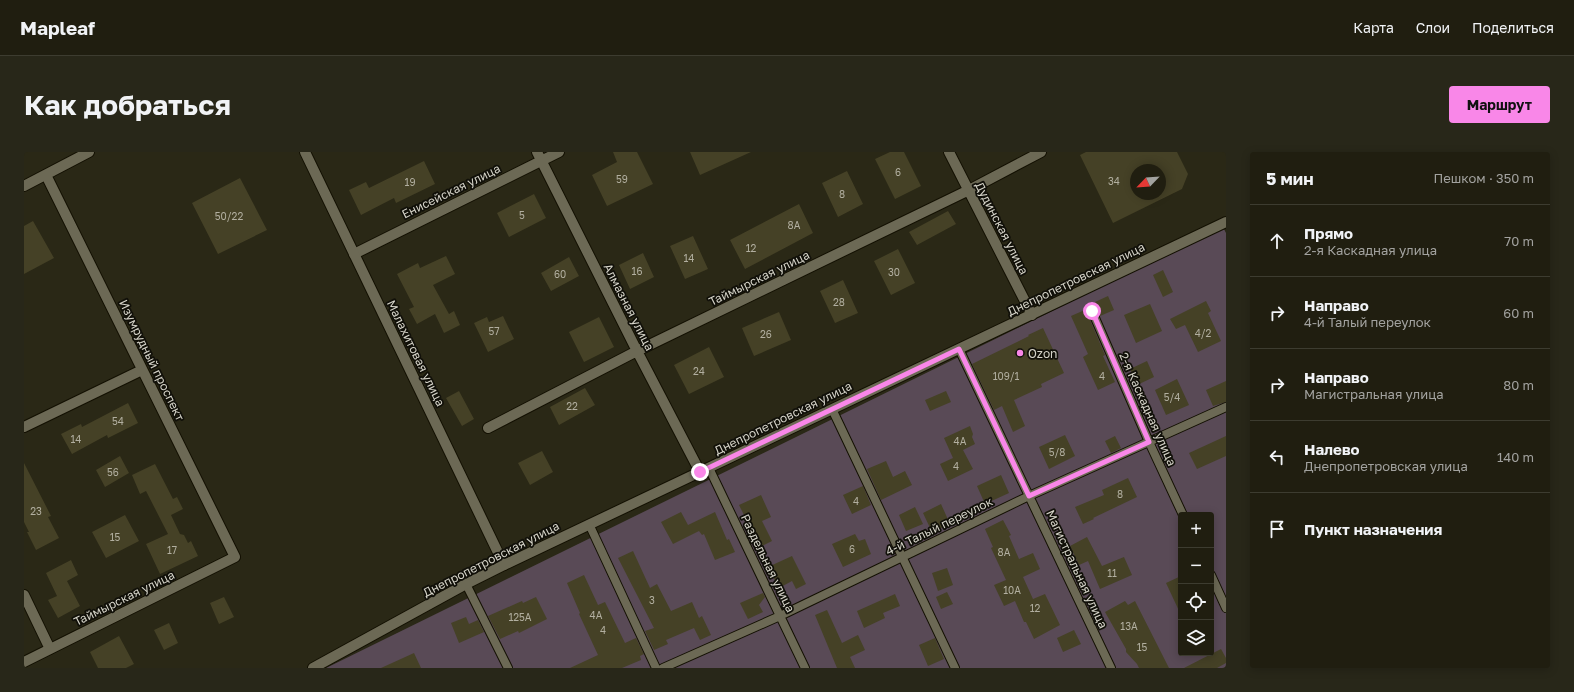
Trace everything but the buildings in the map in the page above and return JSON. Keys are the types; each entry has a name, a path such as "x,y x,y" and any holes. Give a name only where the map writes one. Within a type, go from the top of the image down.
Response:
{"street":[{"path":"24,186 46,175 77,155 89,152"},
{"name":"Малахитовая улица","path":"305,152 504,565"},
{"name":"Енисейская улица","path":"354,254 539,156 559,152"},
{"name":"Дудинская улица","path":"949,152 1032,315"},
{"name":"Таймырская улица","path":"488,428 637,351 969,190 1041,152"},
{"name":"Алмазная улица","path":"539,156 637,351 705,470"},
{"name":"Изумрудный проспект","path":"46,175 235,557"},
{"name":"Днепропетровская улица","path":"313,668 466,584 504,565 1226,222"},
{"path":"24,427 142,370"},
{"name":"Таймырская улица","path":"24,662 235,557"},
{"path":"24,596 50,649"}],"lane":[{"name":"2-я Каскадная улица","path":"1092,311 1149,442 1182,512"},
{"name":"Магистральная улица","path":"959,349 1111,668"},
{"name":"4-й Талый переулок","path":"663,668 780,616 1029,496 1226,407"},
{"path":"832,409 955,668"},
{"name":"Раздельная улица","path":"705,470 805,668"},
{"path":"589,524 656,668"},
{"path":"1214,582 1226,608"},
{"path":"466,584 508,668"}],"shaded area":[{"path":"1223,227 1226,233 1226,668 326,668"}],"place":[{"name":"Ozon","path":"1020,353"}],"route":[{"path":"700,472 959,349 1029,496 1149,442 1092,311"}]}
